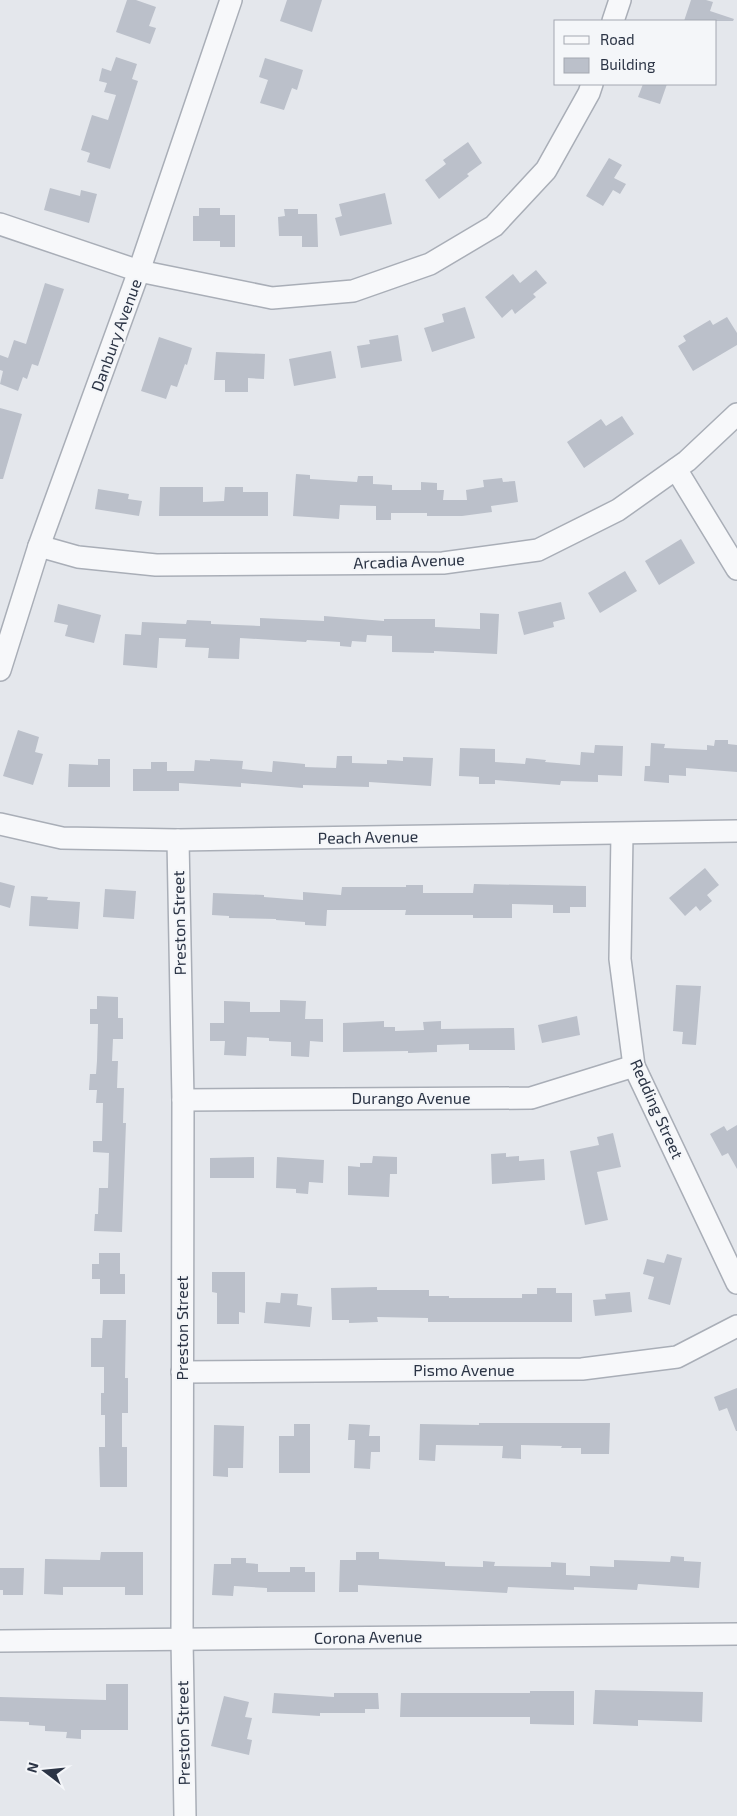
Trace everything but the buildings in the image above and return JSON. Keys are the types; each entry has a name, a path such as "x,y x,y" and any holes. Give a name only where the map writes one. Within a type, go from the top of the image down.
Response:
{"street":[{"name":"Danbury Avenue","path":"0,670 39,546 139,271 231,0"},
{"path":"613,20 620,0"},
{"path":"0,224 139,271 272,298 353,290 430,264 494,226 546,170 592,85"},
{"name":"Arcadia Avenue","path":"39,546 78,558 156,565 443,563 538,550 618,510 676,469 737,414"},
{"path":"676,469 737,569"},
{"name":"Peach Avenue","path":"0,824 62,838 178,840 737,831"},
{"name":"Redding Street","path":"622,834 620,960 634,1066 737,1283"},
{"name":"Preston Street","path":"178,840 183,1100 182,1639 185,1816"},
{"name":"Durango Avenue","path":"183,1100 531,1098 634,1066"},
{"name":"Pismo Avenue","path":"182,1372 582,1369 677,1357 737,1326"},
{"name":"Corona Avenue","path":"0,1641 737,1634"}]}
